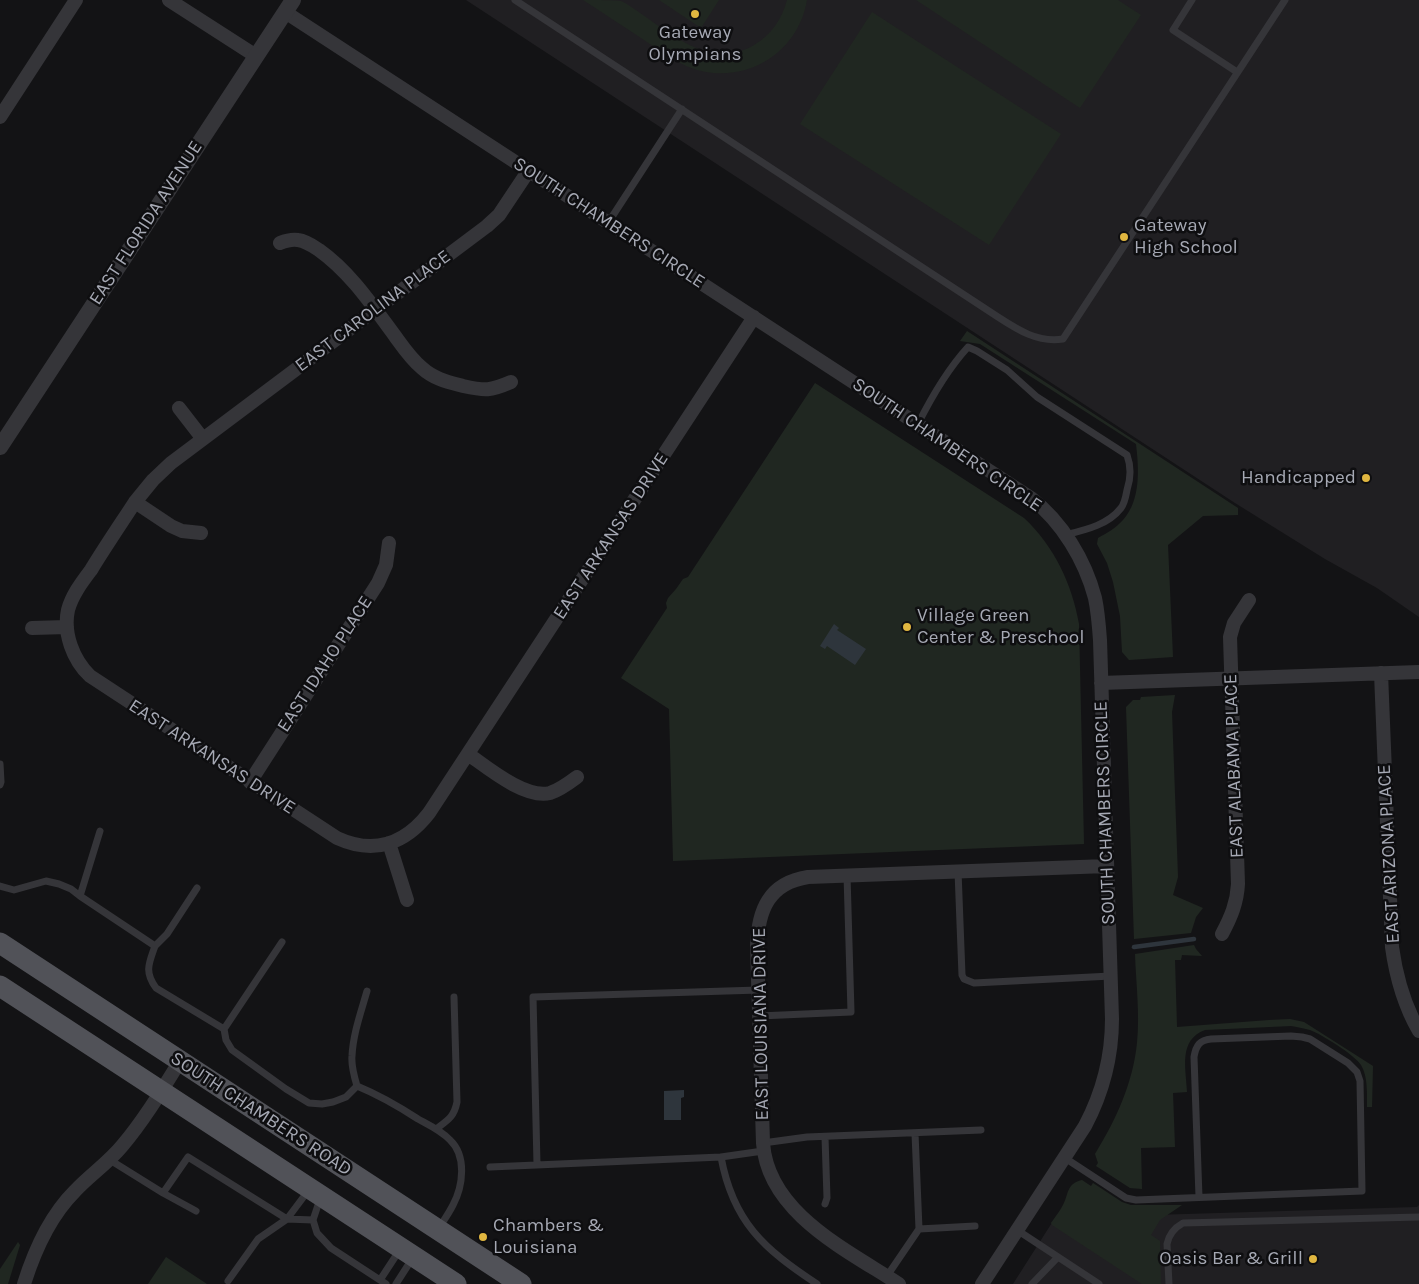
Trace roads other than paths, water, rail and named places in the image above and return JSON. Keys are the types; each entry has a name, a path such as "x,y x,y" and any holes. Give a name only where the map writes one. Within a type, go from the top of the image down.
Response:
{"main road":[{"name":"SOUTH CHAMBERS ROAD","path":"0,944 438,1229 509,1281"},
{"name":"SOUTH CHAMBERS ROAD","path":"0,986 456,1284"}],"street":[{"path":"2,111 76,0"},
{"path":"169,0 256,56"},
{"name":"EAST FLORIDA AVENUE","path":"0,447 289,6"},
{"name":"SOUTH CHAMBERS CIRCLE","path":"289,6 608,223 1031,498 1046,511 1065,535 1083,564 1095,598 1100,631 1111,976 1112,1031 1110,1057 1107,1072 1091,1115 982,1284"},
{"name":"EAST CAROLINA PLACE","path":"67,627 68,610 73,597 135,502 161,472 494,219 529,170"},
{"path":"280,243 288,240 300,240 331,259 375,310 415,362 436,378 462,386 487,390 511,382"},
{"name":"EAST ARKANSAS DRIVE","path":"67,627 75,656 90,676 326,831 351,844 365,846 389,843 407,836 420,825 429,813 754,317"},
{"path":"179,408 203,439"},
{"path":"135,502 171,526 182,531 201,533"},
{"name":"EAST IDAHO PLACE","path":"250,782 378,583 386,566 389,543"},
{"name":"EAST ALABAMA PLACE","path":"1222,934 1234,910 1238,884 1229,644 1230,633 1249,600"},
{"path":"32,628 67,627"},
{"path":"1102,683 1419,672"},
{"name":"EAST ARIZONA PLACE","path":"1381,673 1392,947 1404,998 1419,1030"},
{"path":"468,754 516,786 536,793 553,792 577,777"},
{"path":"389,843 407,900"},
{"name":"EAST LOUISIANA DRIVE","path":"899,1284 820,1232 800,1216 781,1192 772,1176 763,1147 757,946 761,913 769,898 782,886 798,879 820,876 1107,866"},
{"path":"24,1284 39,1247 60,1209 76,1189 110,1160 131,1136 180,1061"}],"lane":[{"path":"515,0 1016,328 1026,334 1057,340 1063,339 1285,0"},
{"path":"1192,0 1173,30 1238,72"},
{"path":"608,223 682,110"},
{"path":"918,424 933,394 957,359 968,347 1007,370 1037,396 1126,455 1130,464 1129,482 1122,507 1109,519 1088,529 1065,535"},
{"path":"0,764 0,786"},
{"path":"80,896 100,831"},
{"path":"958,871 962,975 964,979 974,983 1111,976"},
{"path":"760,1016 851,1012 847,875"},
{"path":"0,886 14,890 46,881 59,884 71,889 155,946"},
{"path":"197,888 167,934 155,946 149,962 148,972 150,980 156,988 224,1030"},
{"path":"282,942 224,1030 226,1040 232,1050 286,1089 309,1103 322,1104 333,1102 346,1097 357,1086"},
{"path":"537,1164 533,997 759,990"},
{"path":"357,1086 352,1071 352,1056 354,1039 367,991"},
{"path":"436,1129 455,1112 457,1102 454,997"},
{"path":"1065,1158 1121,1195 1131,1199 1199,1197 1362,1191 1360,1081 1355,1069 1315,1042 1302,1036 1211,1039 1201,1041 1196,1048 1194,1057 1199,1197"},
{"path":"357,1086 375,1093 436,1129 450,1138 456,1146 461,1157 460,1189 454,1204 438,1229"},
{"path":"490,1166 721,1158 807,1137 981,1130"},
{"path":"887,1276 919,1229 915,1133"},
{"path":"825,1137 827,1198 825,1204"},
{"path":"163,1193 188,1156 287,1219 313,1220"},
{"path":"721,1158 729,1190 748,1226 780,1258 817,1284"},
{"path":"110,1160 196,1211"},
{"path":"228,1280 258,1239 287,1219 315,1192"},
{"path":"315,1192 313,1220 317,1233 331,1248 383,1282 407,1252"},
{"path":"1169,1284 1168,1238 1174,1229 1183,1223 1419,1217"},
{"path":"919,1229 975,1226"},
{"path":"1017,1230 1100,1284"},
{"path":"396,1284 407,1252"},
{"path":"1032,1284 1058,1257"}],"waterway":[{"path":"1134,947 1194,939"}],"place":[{"name":"Gateway Olympians","path":"695,14"},
{"name":"Gateway High School","path":"1124,237"},
{"name":"Handicapped","path":"1366,478"},
{"name":"Village Green Center & Preschool","path":"907,627"},
{"name":"Chambers & Louisiana","path":"483,1237"},
{"name":"Oasis Bar & Grill","path":"1313,1259"}]}
